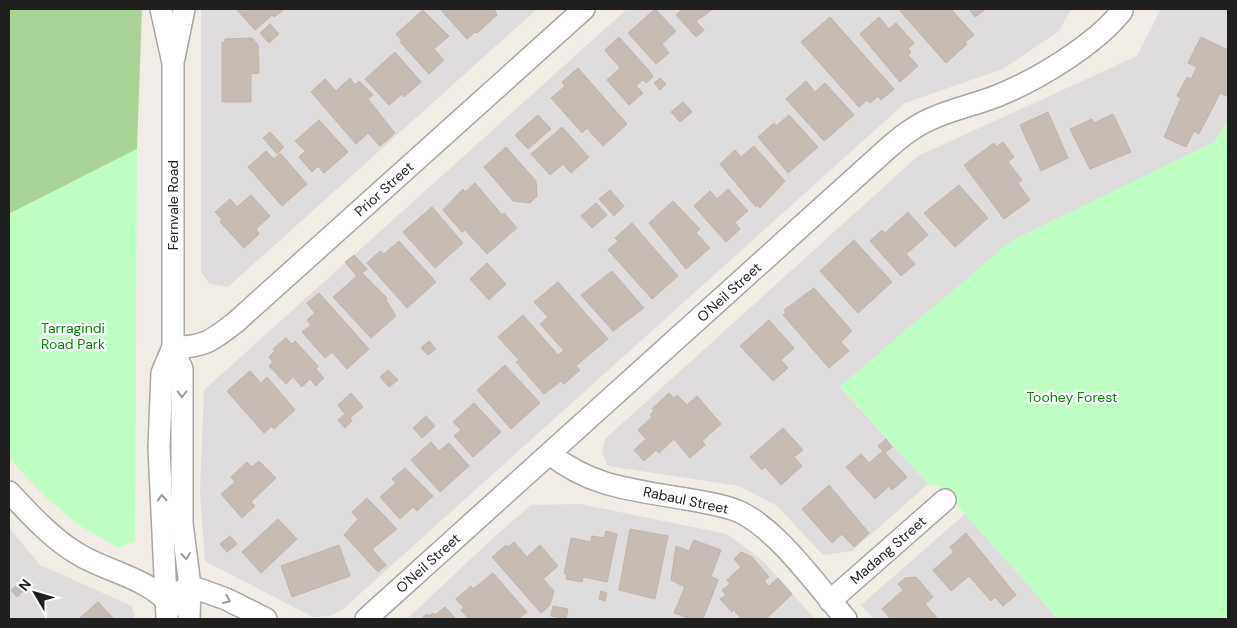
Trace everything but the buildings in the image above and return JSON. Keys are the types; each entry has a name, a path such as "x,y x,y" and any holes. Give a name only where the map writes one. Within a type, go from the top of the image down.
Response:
{"street":[{"name":"Fernvale Road","path":"161,9 173,63"},
{"name":"Fernvale Road","path":"184,9 173,63 173,347 182,369 182,523 190,586 189,619"},
{"name":"Prior Street","path":"173,347 191,347 205,344 237,321 584,9"},
{"name":"O'Neil Street","path":"366,619 912,129 938,116 1016,87 1091,43 1110,26 1122,11"},
{"name":"Fernvale Road","path":"167,609 159,447 162,373 173,347"},
{"name":"Rabaul Street","path":"550,454 569,468 597,482 738,512 758,522 779,542 846,619"},
{"path":"9,492 46,530 79,555 147,587 167,609 182,619"},
{"name":"Madang Street","path":"830,601 945,500"},
{"path":"167,609 190,586 266,619"}],"shaded area":[{"path":"201,9 537,9 228,287 210,284 201,272"},
{"path":"627,9 1071,9 1059,31 1003,69 905,103 342,610 329,616 313,617 205,561 200,492 204,390"},
{"path":"1161,9 1228,9 1228,120 1214,142 1012,241 840,387 928,484 852,551 823,555 777,506 739,486 608,466 602,452 605,439 918,156 1137,56"},
{"path":"580,504 727,534 762,560 815,619 407,619 531,505"},
{"path":"965,514 1058,619 874,619 861,605"},
{"path":"9,528 40,565 132,606 135,619 9,619"}],"green space":[{"path":"9,9 142,9 137,149 9,214"},
{"name":"Toohey Forest","path":"1228,120 1228,619 1058,619 941,487 928,484 840,386 1011,241 1214,142"},
{"name":"Tarragindi Road Park","path":"137,149 135,541 118,548 79,525 42,494 9,458 9,214"}]}
